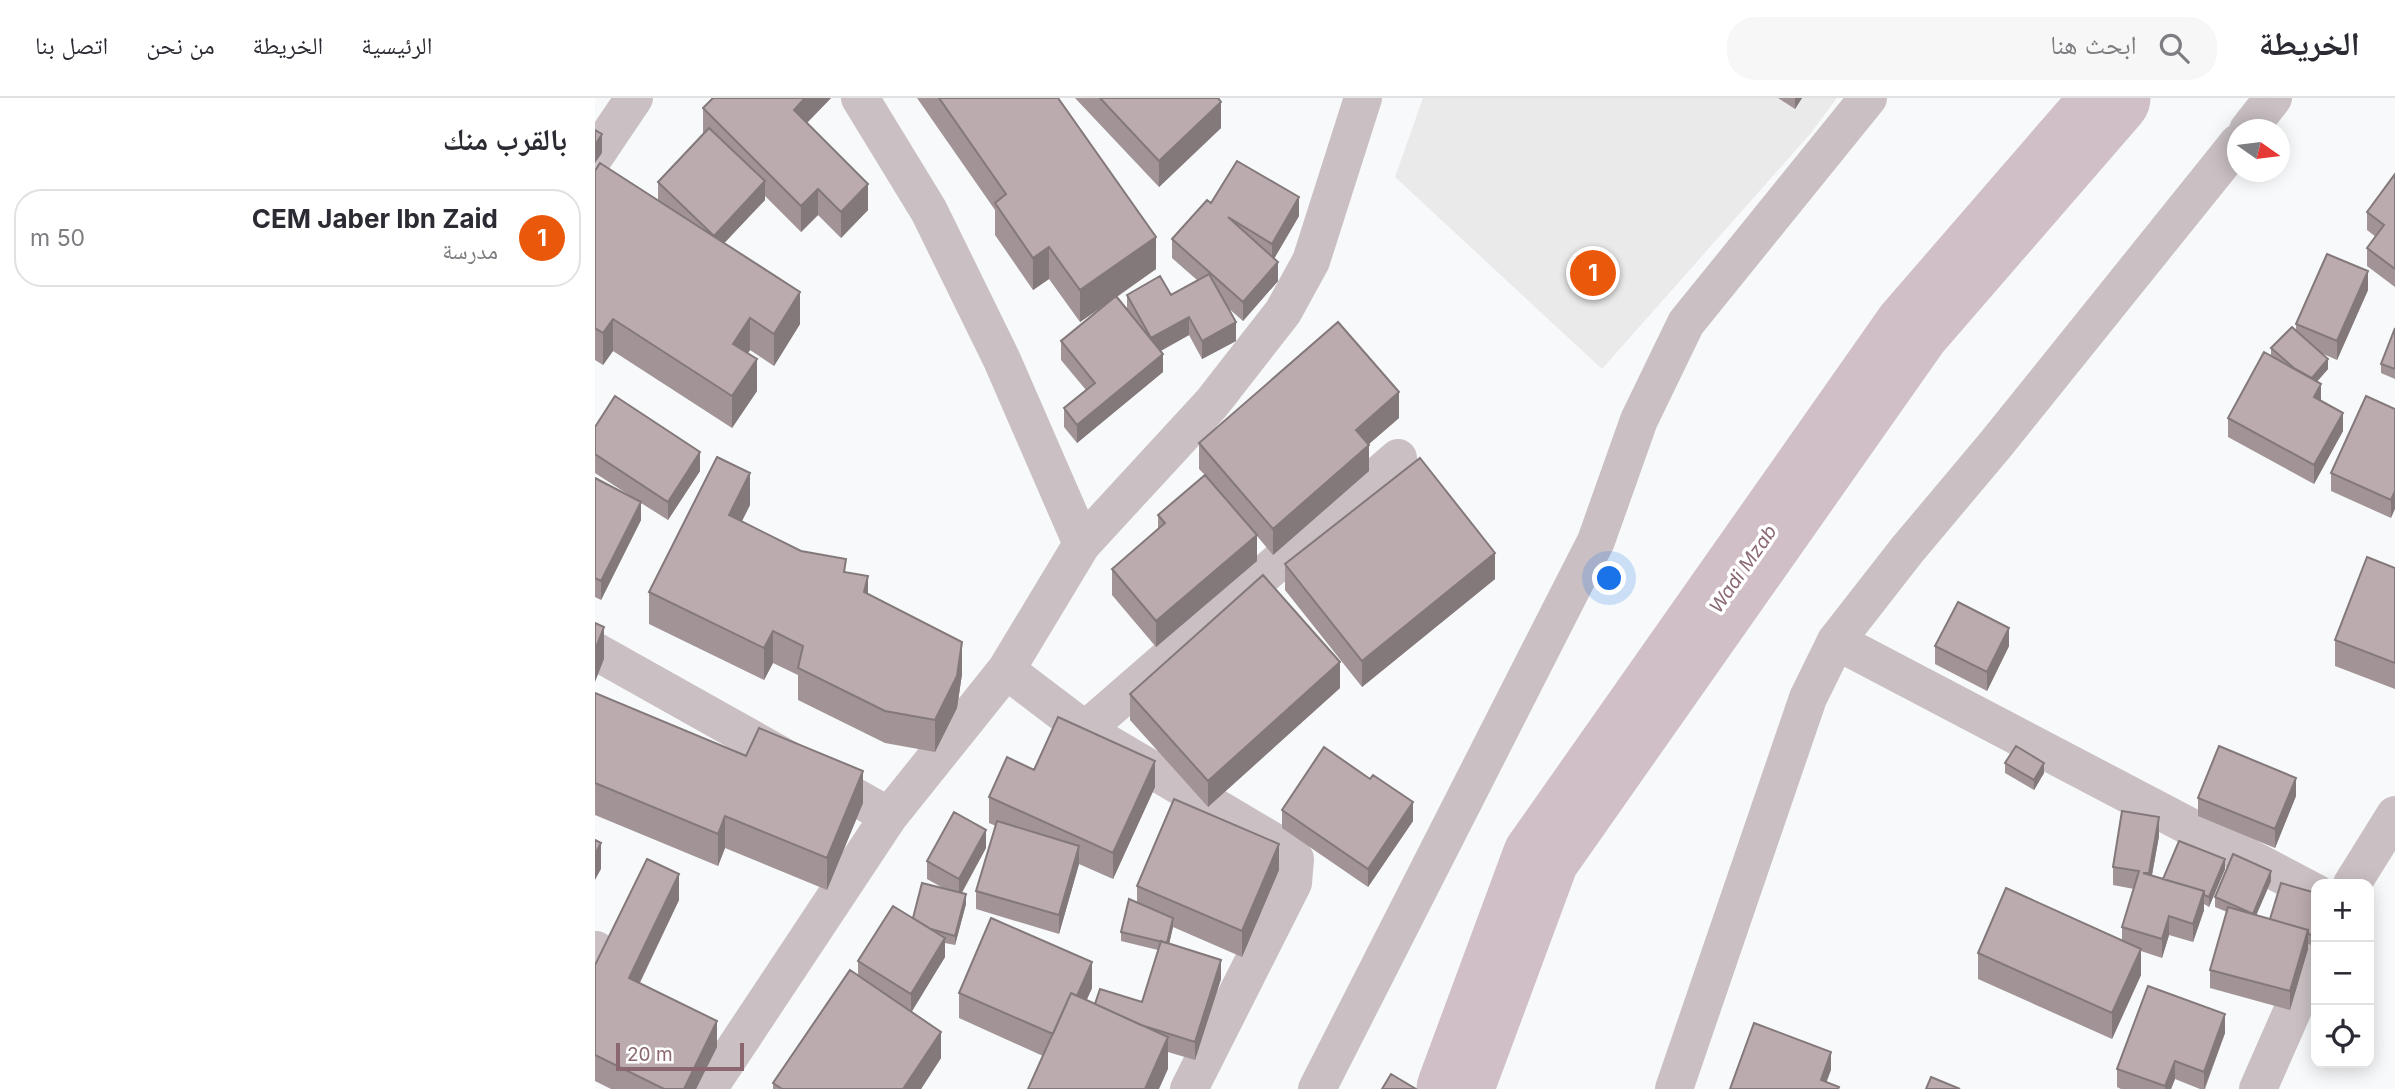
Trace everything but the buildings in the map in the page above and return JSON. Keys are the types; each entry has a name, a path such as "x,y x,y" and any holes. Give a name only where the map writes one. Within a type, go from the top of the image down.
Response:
{"street":[{"path":"595,156 634,98"},
{"path":"860,98 929,211 1002,360 1082,544"},
{"path":"708,1089 889,816 1006,670 1082,544 1212,403 1283,312 1311,261 1363,98"},
{"path":"1317,1089 1596,541 1639,420 1686,323 1868,98"},
{"path":"2257,119 2273,98"},
{"path":"1674,1089 1808,698 1836,641 2227,157"},
{"path":"1085,730 1398,458"},
{"path":"1836,641 2311,890"},
{"path":"595,651 889,816"},
{"path":"1006,670 1085,730 1286,849 1294,859 1293,883 1189,1089"},
{"path":"2355,879 2395,815"},
{"path":"2258,1089 2311,968"}],"shaded area":[{"path":"1423,98 1837,98 1810,134 1602,369 1395,177"}],"waterway":[{"name":"Wadi Mzab","path":"1455,1089 1541,857 1912,329 2112,98"}],"place":[{"name":"CEM Jaber Ibn Zaid","path":"1593,273"}]}
